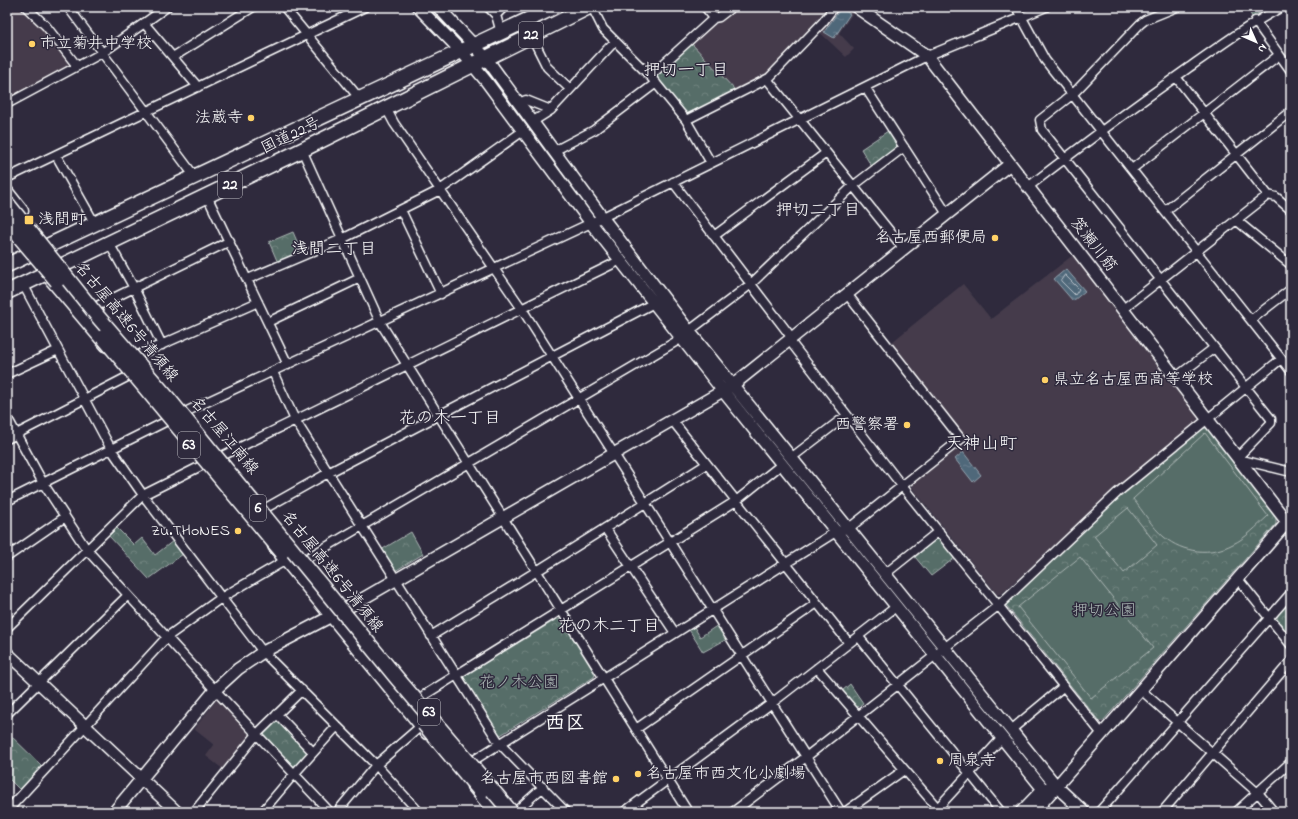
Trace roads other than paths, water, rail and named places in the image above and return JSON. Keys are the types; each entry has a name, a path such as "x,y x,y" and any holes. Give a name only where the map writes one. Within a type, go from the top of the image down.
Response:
{"highway":[{"name":"国道22号","path":"7,265 555,7"},
{"name":"国道22号","path":"7,292 302,150 591,7"},
{"name":"名古屋高速6号清須線","path":"7,204 27,237 447,753 498,812"},
{"name":"名古屋高速6号清須線","path":"7,221 27,237 167,397 396,677 511,812"}],"main road":[{"name":"名古屋江南線","path":"7,192 62,266 95,307 264,509 418,699 515,812"},
{"name":"名古屋江南線","path":"7,228 286,560 421,726 495,812"}],"street":[{"path":"26,7 46,26 77,66"},
{"path":"68,7 195,177"},
{"path":"7,104 102,53 166,7"},
{"path":"173,57 253,7"},
{"path":"284,7 360,99"},
{"path":"7,178 365,7"},
{"path":"418,7 473,65 620,260 654,303 686,335"},
{"path":"438,7 486,58 686,335 787,461 848,529 885,574 940,651 1006,734 1043,789"},
{"path":"488,7 496,15 501,33"},
{"path":"496,15 504,7"},
{"path":"591,7 603,29 650,76 686,120 711,163"},
{"path":"705,7 714,18"},
{"path":"650,76 714,18 719,17 732,7"},
{"path":"686,120 767,79 823,22 834,7"},
{"name":"笈瀬川筋","path":"856,7 927,56 1252,477 1289,520"},
{"path":"1016,7 1045,60 1291,371"},
{"path":"7,501 183,413 591,223 927,56 1046,7"},
{"path":"1177,7 1145,20 1140,24 1130,37 1073,94 1040,120 1042,130 1160,281 1271,419 1271,423 1238,459 1291,472"},
{"path":"1028,187 1101,130 1255,21 1282,7"},
{"path":"1255,21 1291,71"},
{"path":"144,23 198,87"},
{"path":"532,35 547,67 570,89"},
{"path":"532,122 551,110 615,41"},
{"path":"1132,170 1279,55"},
{"path":"1176,77 1268,195 1276,197 1291,210"},
{"path":"767,79 904,249"},
{"path":"554,151 594,130 656,83"},
{"path":"865,87 947,214"},
{"path":"519,103 526,100 551,110"},
{"path":"386,108 394,124 522,309 841,812"},
{"path":"1165,211 1291,111"},
{"path":"248,279 342,238 440,190 523,130"},
{"path":"304,560 686,335 751,284 853,186 904,147"},
{"path":"302,150 380,322 688,812"},
{"path":"714,236 826,153"},
{"path":"56,155 95,224"},
{"path":"114,812 215,690 238,669 263,652 345,609 728,388 1010,164"},
{"path":"673,182 751,284 847,415 902,486 1102,734"},
{"path":"1122,310 1268,195"},
{"path":"207,196 230,241 288,365"},
{"path":"400,210 441,294"},
{"path":"1236,220 1291,265"},
{"path":"95,307 230,241"},
{"path":"108,244 134,288 162,345"},
{"path":"220,457 620,260"},
{"path":"268,322 360,278"},
{"path":"23,284 111,449 143,496 263,652 376,765 418,812"},
{"path":"1251,320 1291,289"},
{"path":"471,762 836,531 848,529 961,439 847,294"},
{"path":"136,356 258,302"},
{"path":"264,509 328,473 654,303"},
{"path":"1175,378 1214,348"},
{"path":"7,374 58,350"},
{"path":"733,812 806,757 999,605 1117,494 1281,359"},
{"path":"273,372 295,420 500,744 566,812"},
{"path":"7,439 131,375"},
{"path":"418,699 736,501 847,415"},
{"path":"7,416 43,483 87,550 215,690 330,812"},
{"path":"672,420 849,643"},
{"path":"787,461 836,531 897,606 940,651"},
{"path":"7,628 143,496 205,464"},
{"path":"431,636 707,464"},
{"path":"1252,477 1266,466"},
{"path":"7,545 9,556 65,517"},
{"path":"1289,520 1291,534"},
{"path":"1034,812 1289,520"},
{"path":"605,528 675,633"},
{"path":"885,574 939,531"},
{"path":"7,810 86,726 166,637 221,598 286,560"},
{"path":"1238,579 1291,645"},
{"path":"1099,812 1291,593"},
{"path":"7,714 128,595"},
{"path":"636,729 816,602"},
{"path":"624,812 772,703 897,606"},
{"path":"858,636 1001,812"},
{"path":"7,653 177,812"},
{"path":"1162,812 1214,753 1291,661"},
{"path":"817,668 937,811 969,773 1006,734 1064,686"},
{"path":"194,812 257,734 302,690"},
{"path":"1142,690 1257,792 1274,812"},
{"path":"277,714 313,752"},
{"path":"262,812 337,726"},
{"path":"337,812 376,765 421,726"},
{"path":"1006,734 1057,787 1084,812"},
{"path":"1236,812 1291,762"},
{"path":"845,812 904,770"},
{"path":"1021,812 1043,789 1057,787"},
{"path":"515,812 543,788"}],"water":[{"path":"841,8 850,14 834,38 824,32"},
{"path":"1066,269 1085,291 1073,301 1054,279"},
{"path":"963,452 981,475 973,482 955,459"}],"place":[{"name":"市立菊井中学校","path":"32,44"},
{"name":"法蔵寺","path":"251,118"},
{"name":"浅間町","path":"29,220"},
{"name":"名古屋西郵便局","path":"995,238"},
{"name":"県立名古屋西高等学校","path":"1045,380"},
{"name":"西警察署","path":"907,425"},
{"name":"Zu.THoNES","path":"238,531"},
{"name":"周泉寺","path":"940,761"},
{"name":"名古屋市西文化小劇場","path":"638,774"},
{"name":"名古屋市西図書館","path":"616,779"}],"district":[{"name":"押切一丁目","path":"686,70"},
{"name":"押切二丁目","path":"818,210"},
{"name":"浅間二丁目","path":"334,249"},
{"name":"花の木一丁目","path":"450,418"},
{"name":"天神山町","path":"981,445"},
{"name":"花の木二丁目","path":"609,626"},
{"name":"西区","path":"565,724"}],"park label":[{"name":"押切公園","path":"1104,611"},
{"name":"花ノ木公園","path":"519,683"}]}
